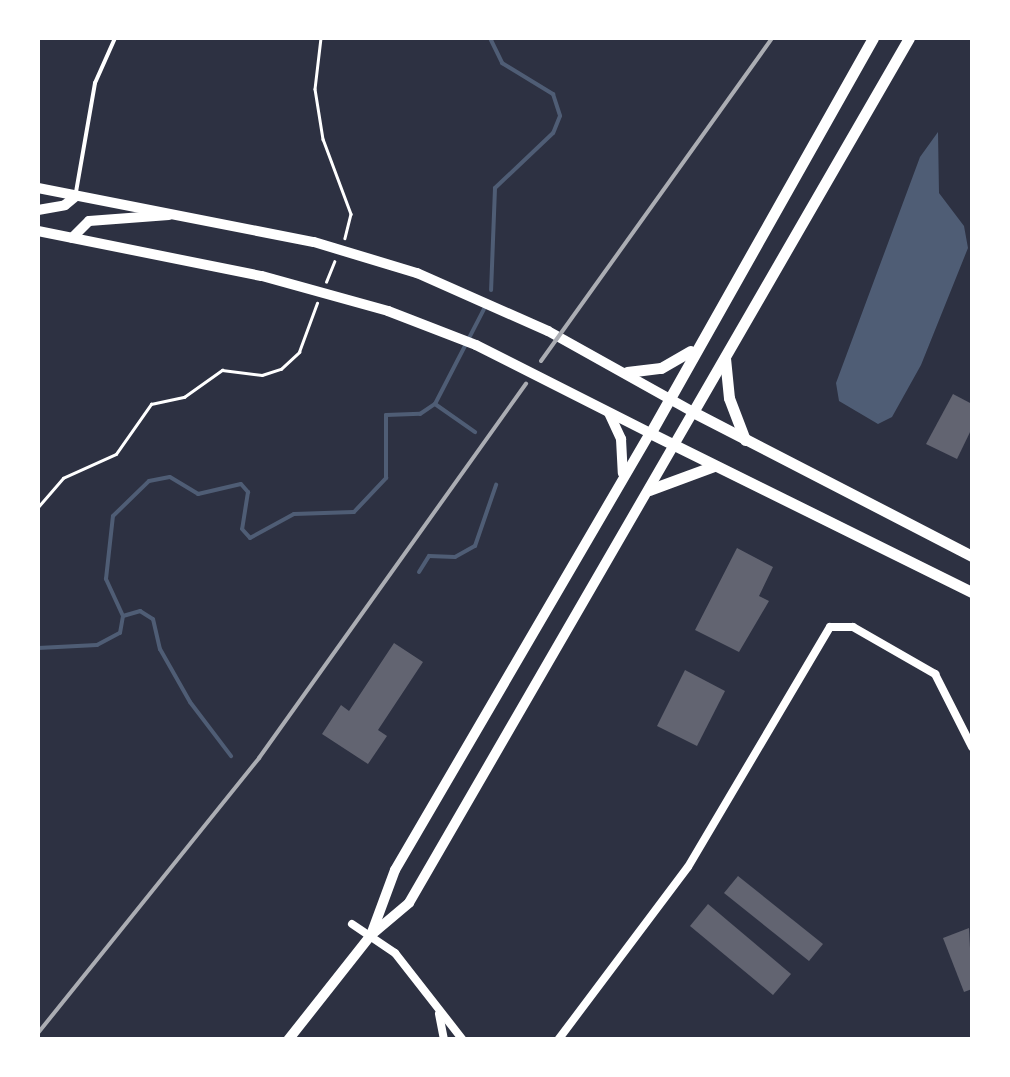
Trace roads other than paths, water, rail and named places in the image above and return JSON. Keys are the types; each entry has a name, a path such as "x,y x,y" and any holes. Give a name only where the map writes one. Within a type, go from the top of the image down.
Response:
{"highway":[{"path":"873,38 693,349 650,434 972,592"},
{"path":"909,38 693,412 972,556"},
{"path":"624,370 661,368 693,349"},
{"path":"725,355 729,398 745,440"},
{"path":"649,490 684,472 717,465"}],"main road":[{"path":"38,188 271,232 454,288 624,370 693,412 428,874 402,913 371,935 288,1040"},
{"path":"38,210 65,206 76,196"},
{"path":"72,238 89,221 170,214"},
{"path":"38,231 262,276 414,320 650,434 394,870 371,935"},
{"path":"604,410 621,439 623,476"}],"street":[{"path":"558,1040 688,867 815,644 834,625 853,627 936,674 972,747"},
{"path":"352,924 395,953 463,1040"},
{"path":"438,1009 444,1040"}],"lane":[{"path":"76,196 95,83 114,38"}],"water":[{"path":"938,132 939,193 964,226 968,248 921,365 892,417 878,424 839,401 836,383 920,157"}],"waterway":[{"path":"490,38 502,63 553,94 560,116 553,133 495,188 491,290"},
{"path":"38,648 97,645 120,633 123,616 106,579 113,516 149,481 170,477 198,494 241,484 248,492 242,529 250,538 294,514 354,512 386,478 386,415 420,414 435,404 484,309"},
{"path":"435,404 475,432"},
{"path":"419,572 429,556 455,557 475,546 496,485"},
{"path":"123,616 140,611 153,619 160,649 190,702 231,756"}],"railway":[{"path":"541,361 772,38"},
{"path":"38,1033 259,758 526,383"}]}
